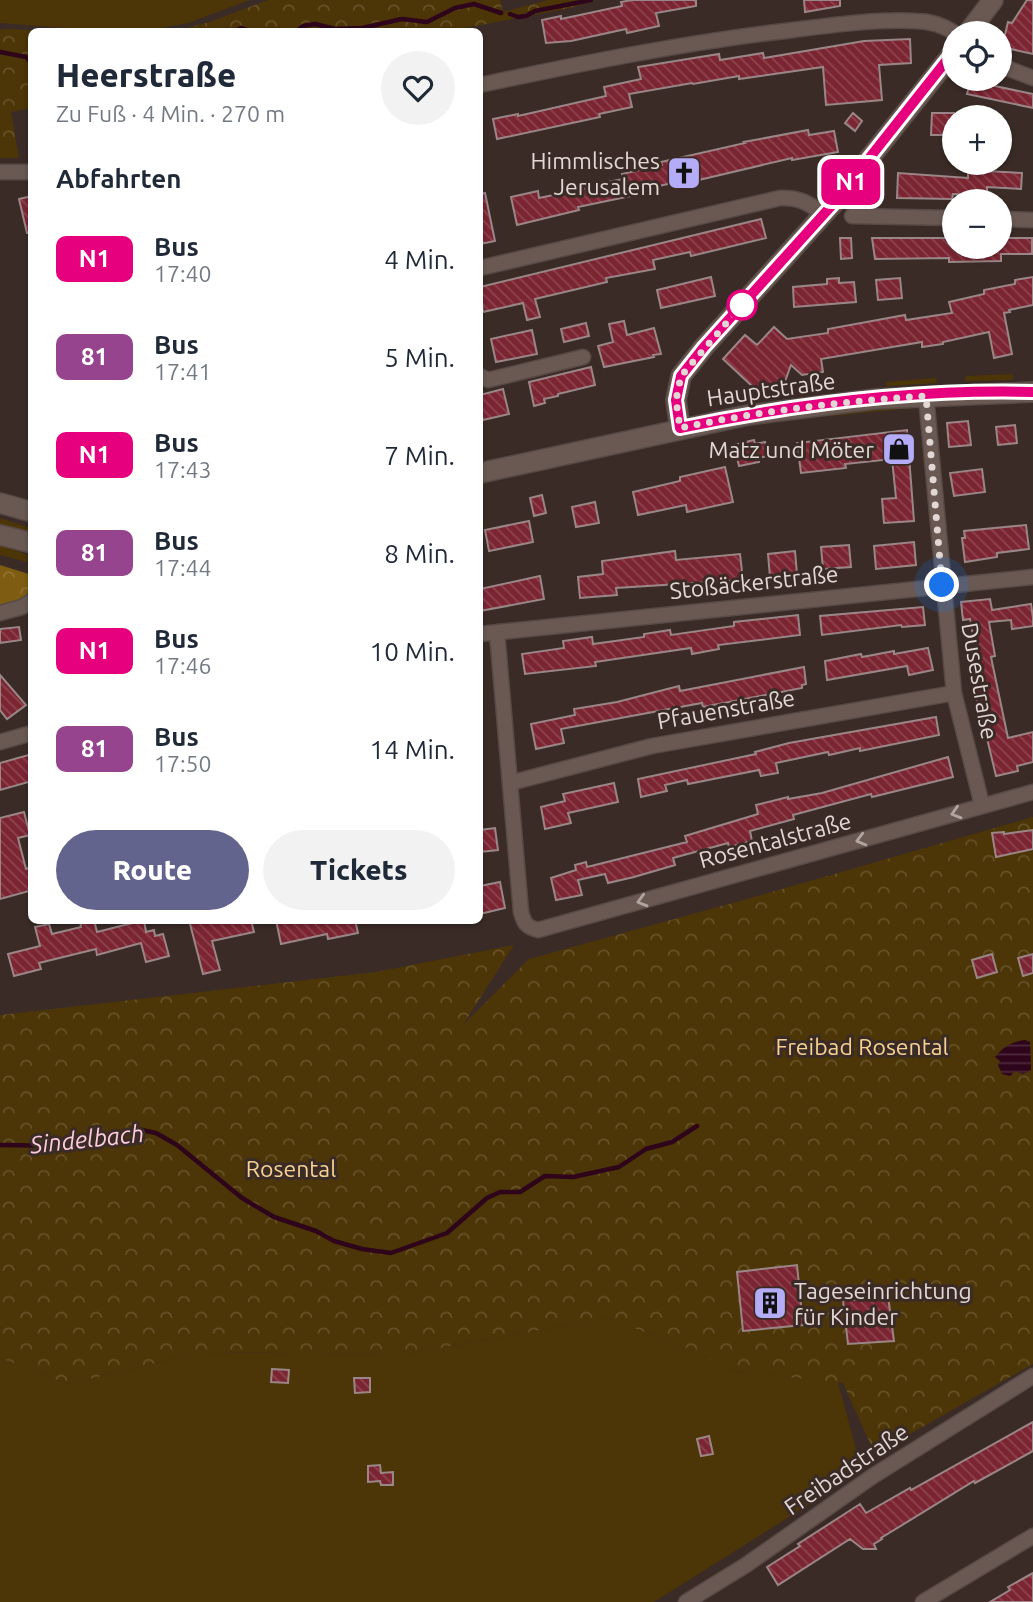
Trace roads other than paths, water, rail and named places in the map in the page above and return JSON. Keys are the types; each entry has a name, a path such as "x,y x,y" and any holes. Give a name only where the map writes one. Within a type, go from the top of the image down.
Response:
{"main road":[{"path":"977,21 993,0"},
{"path":"680,428 676,400 681,376 824,215 942,67"},
{"name":"Hauptstraße","path":"483,472 680,428 816,405 926,396 1033,393"},
{"path":"0,503 28,511"},
{"path":"0,535 28,542"}],"street":[{"path":"483,84 737,36 815,27 915,21 942,26"},
{"path":"1012,71 1033,78"},
{"path":"0,172 28,172"},
{"path":"483,267 780,198 793,197 807,202 824,215"},
{"path":"852,216 942,218"},
{"path":"1012,219 1033,220"},
{"path":"483,378 488,380 583,357"},
{"name":"Dusestraße","path":"926,396 954,693 982,805"},
{"name":"Stoßäckerstraße","path":"483,634 1033,577"},
{"path":"0,613 28,603"},
{"path":"497,632 510,783"},
{"name":"Pfauenstraße","path":"510,783 652,746 954,693"},
{"path":"0,743 28,734"},
{"name":"Rosentalstraße","path":"510,783 524,924 538,930 1033,792"},
{"name":"Freibadstraße","path":"685,1602 746,1565 873,1476 1033,1376"},
{"path":"923,1602 1033,1536"}],"waterway":[{"path":"510,14 526,16 535,11 591,0"},
{"path":"362,28 402,19 427,22 455,8 474,4 501,13"},
{"path":"301,28 315,24 331,28"},
{"path":"0,52 28,59"},
{"name":"Sindelbach","path":"0,1145 92,1144 137,1129 156,1133 177,1145 242,1198 274,1217 316,1231 334,1241 391,1253 447,1233 487,1198 500,1192 520,1192 545,1176 573,1177 619,1167 646,1149 672,1142 697,1126"}],"place":[{"name":"Himmlisches Jerusalem","path":"684,173"},
{"name":"Matz und Möter","path":"899,449"},
{"name":"Tageseinrichtung für Kinder","path":"770,1303"}],"park label":[{"name":"Freibad Rosental","path":"862,1046"},
{"name":"Rosental","path":"291,1168"}]}
